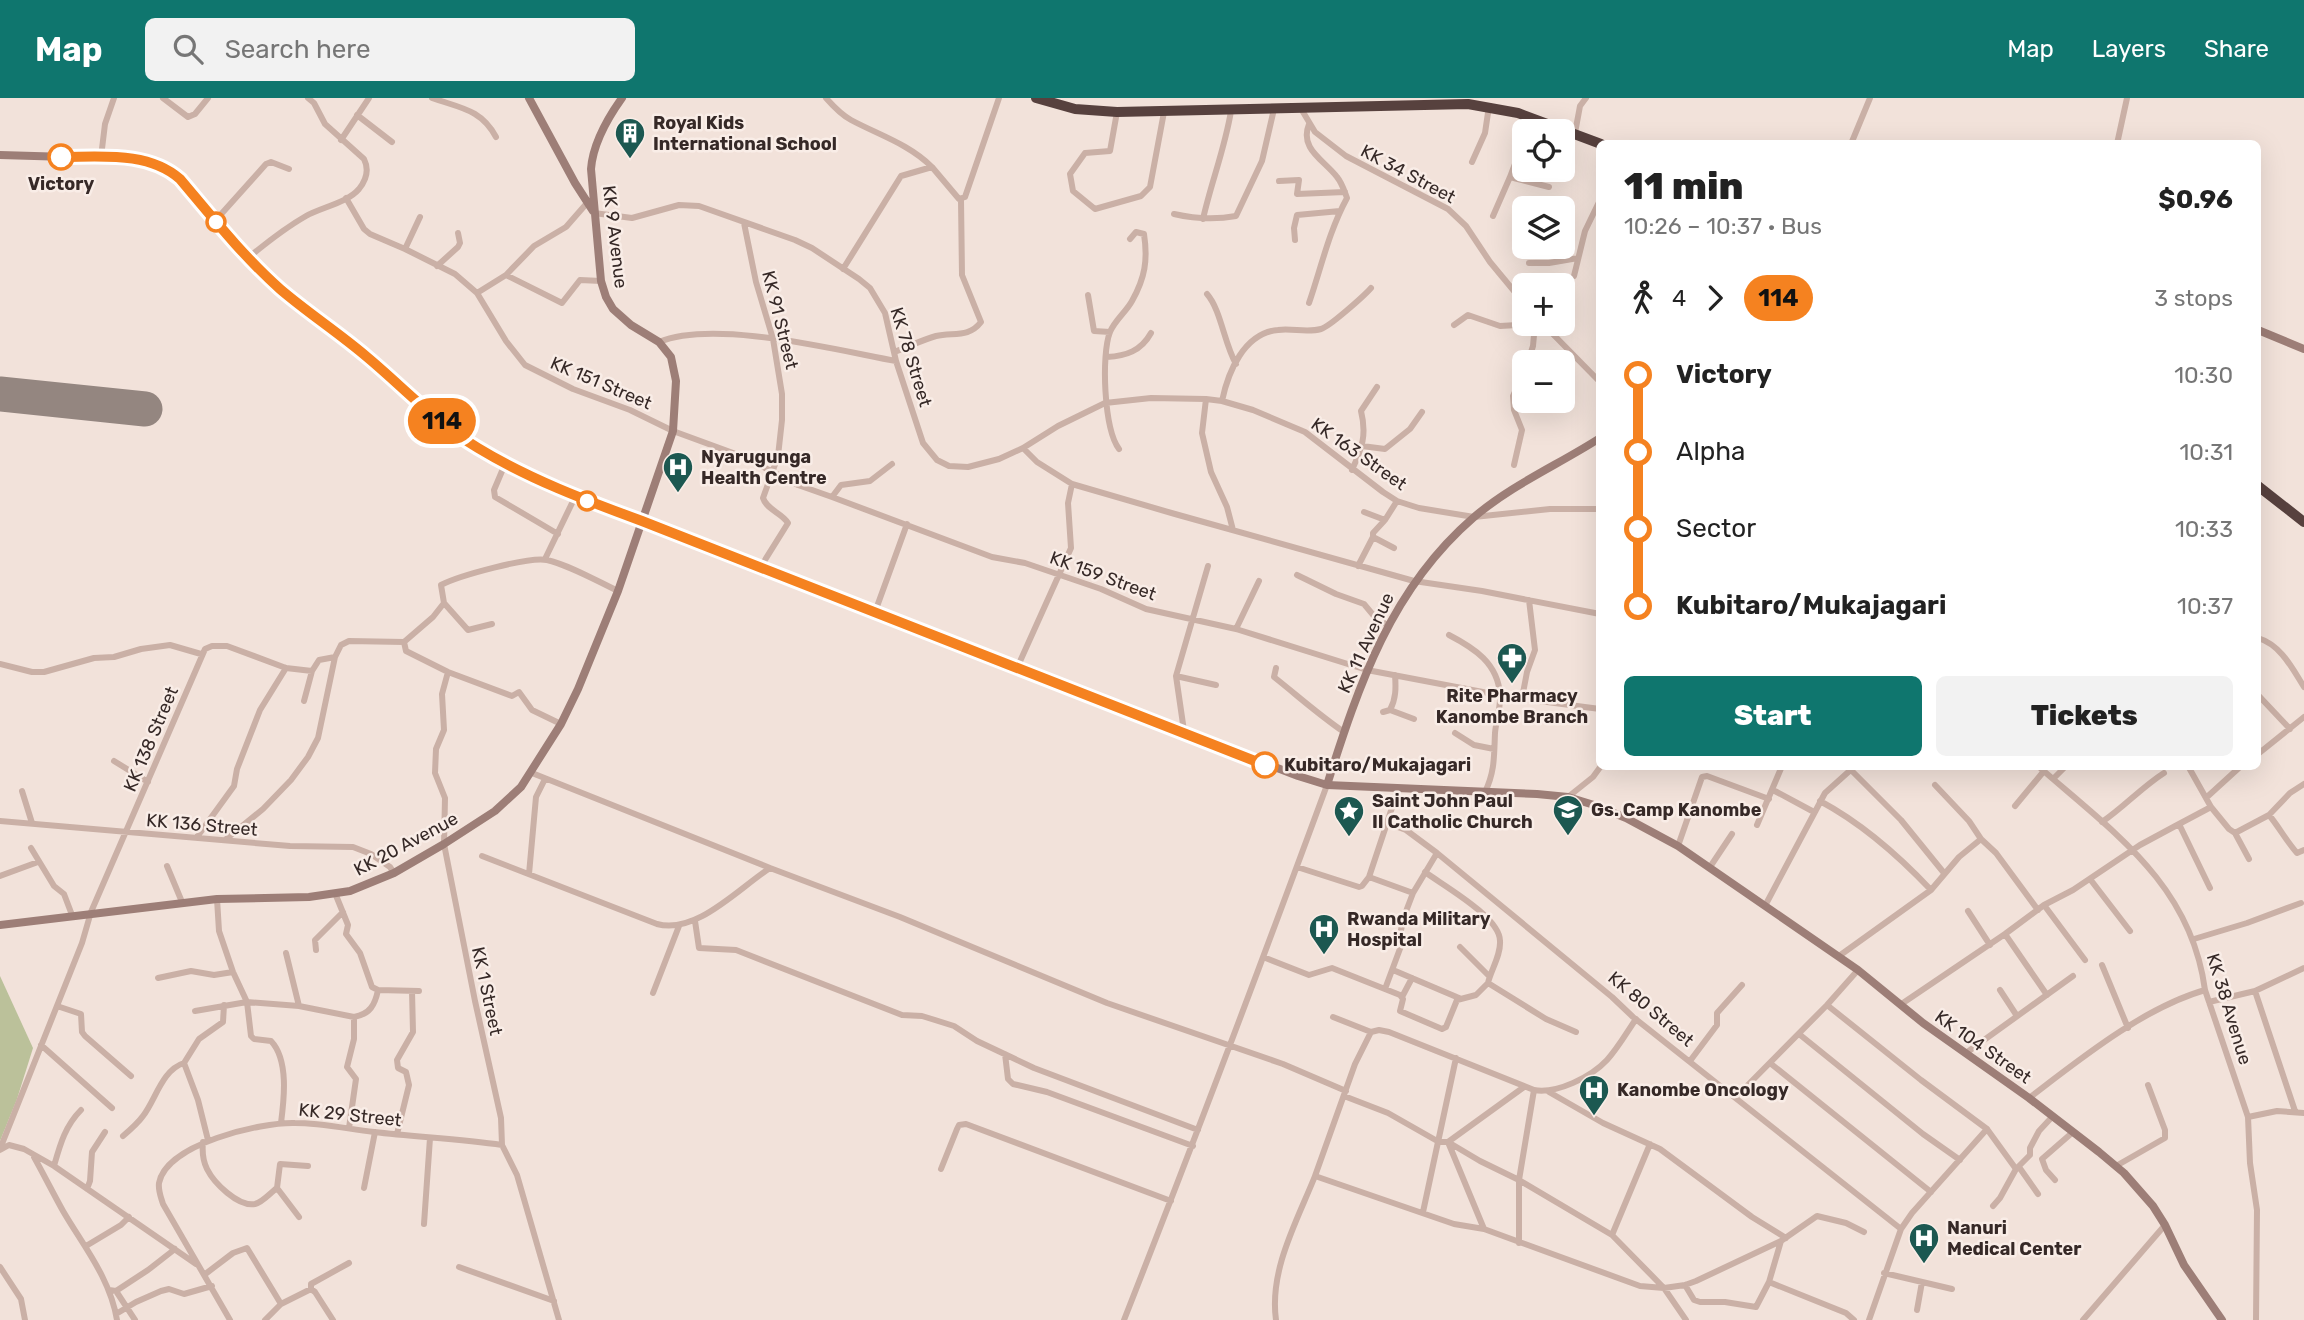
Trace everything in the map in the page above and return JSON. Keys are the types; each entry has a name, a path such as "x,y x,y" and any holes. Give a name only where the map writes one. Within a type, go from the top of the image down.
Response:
{"highway":[{"path":"1036,98 1075,109 1117,112 1433,104 1489,106 1533,118 1596,142"},
{"path":"2261,488 2304,522"}],"main road":[{"path":"529,98 594,213"},
{"name":"KK 9 Avenue","path":"622,98 604,127 592,156 601,281 613,309 631,325 659,342"},
{"path":"0,155 102,157 151,162 169,169 248,258 296,302 366,356 457,433 505,464 575,497 1265,765 1328,785 1398,789"},
{"path":"2261,331 2304,349"},
{"path":"642,521 673,431 675,368 668,352 659,342"},
{"name":"KK 11 Avenue","path":"1328,785 1367,670 1387,625 1414,582 1474,517 1538,472 1596,440"},
{"name":"KK 20 Avenue","path":"0,925 182,902 309,897 350,891 394,873 444,844 495,811 514,795 532,773 578,689 618,591 642,521"},
{"name":"KK 104 Street","path":"1398,789 1568,797 1626,818 1678,846 1839,956 1900,1005 2029,1098 2116,1166 2153,1206 2184,1265 2222,1320"}],"street":[{"path":"102,157 105,124 114,98"},
{"path":"163,98 188,117 195,114 208,98"},
{"path":"248,258 292,224 358,191 364,181 368,165 359,153 325,124 314,103 308,98"},
{"path":"341,140 369,98"},
{"path":"432,98 483,118 496,137"},
{"path":"826,98 851,120 915,153 932,167 961,200 962,275 981,322 967,333 937,336 894,352"},
{"path":"961,200 965,197 999,98"},
{"path":"1576,133 1580,106 1586,98"},
{"path":"1853,140 1870,98"},
{"path":"2118,140 2127,98"},
{"path":"1472,162 1485,132 1489,106"},
{"name":"KK 34 Street","path":"1300,107 1323,139 1346,156 1454,214 1466,226 1489,262 1512,289"},
{"path":"1174,214 1203,219 1236,215 1262,161 1274,109"},
{"path":"1203,219 1226,140 1231,111"},
{"path":"1117,112 1110,151 1085,153 1070,174 1073,191 1095,209 1141,196 1150,187 1164,112"},
{"path":"357,115 392,142"},
{"path":"1309,303 1324,251 1347,198 1340,180 1311,152 1306,134 1310,124"},
{"path":"215,221 266,164 271,162 289,169"},
{"path":"843,269 898,179 914,171 932,167"},
{"path":"1493,216 1512,172"},
{"path":"1510,177 1549,187"},
{"path":"1279,181 1299,180 1297,194 1345,192"},
{"name":"KK 151 Street","path":"346,198 364,229 370,234 455,274 477,293 524,365 573,389 630,410 673,431 744,457 772,471"},
{"path":"477,293 506,275 534,246 566,227 587,202"},
{"name":"KK 78 Street","path":"594,213 632,218 670,206 689,204 794,240 812,248 859,279 877,298 887,319 896,361 923,443 942,464 959,467 984,464 1023,448 1058,426 1105,403"},
{"path":"1575,273 1585,231 1596,208"},
{"path":"1295,240 1297,215 1340,212"},
{"path":"405,249 420,217"},
{"name":"KK 91 Street","path":"744,223 780,379 782,409 778,456 763,495 764,502 784,516 788,523 761,568"},
{"path":"1119,449 1112,438 1105,403 1110,332 1133,300 1147,264 1143,234 1136,232 1130,239"},
{"path":"437,266 458,247 460,243 457,233"},
{"path":"1529,263 1578,258"},
{"path":"506,275 559,303 565,300 580,280 601,281"},
{"path":"1222,401 1227,377 1253,339 1262,333 1281,329 1316,330 1326,327 1356,304 1371,288"},
{"path":"1207,293 1215,306 1227,348 1236,363"},
{"path":"1088,295 1094,331 1110,332"},
{"path":"1454,326 1468,315 1500,326 1512,325"},
{"path":"1107,357 1125,356 1137,349 1151,333"},
{"path":"659,342 676,337 718,334 773,340 896,361"},
{"path":"1555,336 1596,378"},
{"path":"1352,470 1362,446 1365,422 1361,411 1377,387"},
{"name":"KK 163 Street","path":"1105,403 1151,398 1206,399 1253,410 1306,432 1352,470 1397,501 1419,508 1474,517"},
{"path":"1206,399 1202,433 1211,472 1227,507 1233,530"},
{"path":"1362,446 1385,449 1410,429 1422,412"},
{"path":"1514,465 1522,430 1515,413"},
{"path":"1023,448 1037,462 1072,484 1414,582 1596,613"},
{"path":"505,464 494,489 495,497 558,534"},
{"path":"832,497 841,485 870,481 892,464"},
{"name":"KK 159 Street","path":"772,471 798,485 992,557 1059,573 1146,609 1236,629 1367,670 1500,695 1596,708"},
{"path":"1017,668 1072,545 1068,516 1072,484"},
{"path":"545,559 575,497"},
{"path":"1358,565 1373,533 1397,501"},
{"path":"1474,517 1550,509 1596,509"},
{"path":"1364,512 1385,520"},
{"path":"875,612 907,524"},
{"path":"1373,537 1394,548"},
{"path":"492,624 468,630 443,603 441,585 474,573 545,559 618,591"},
{"path":"1184,732 1176,676 1208,566"},
{"path":"1297,575 1364,604 1374,616 1387,625"},
{"path":"1236,629 1259,581"},
{"path":"1522,698 1535,650 1529,600"},
{"path":"225,840 263,808 309,757 318,737 335,657 341,646 349,641 404,642 433,617 443,603"},
{"path":"1449,635 1471,646 1488,662 1496,677 1500,695 1494,770 1485,792"},
{"path":"2261,639 2281,652 2304,687"},
{"path":"404,642 406,651 448,672 512,696 519,692 532,710 561,724"},
{"path":"0,664 32,672 44,672 141,649 170,645 201,653 208,647 227,646 283,666 312,671"},
{"name":"KK 138 Street","path":"0,1150 82,943 91,912 176,719 201,653"},
{"path":"304,701 312,671 319,660 335,657"},
{"path":"197,837 234,786 237,769 260,710 283,666"},
{"path":"1276,668 1274,677 1309,704 1325,721 1344,733"},
{"name":"KK 1 Street","path":"448,672 442,694 444,730 436,749 435,773 445,798 444,844 474,1001 501,1118 502,1145"},
{"path":"1395,675 1395,695 1387,711 1415,719"},
{"path":"1176,676 1216,685"},
{"path":"2261,698 2290,729"},
{"path":"2261,752 2304,717"},
{"path":"1455,733 1474,745 1494,749"},
{"path":"114,761 148,782"},
{"path":"1568,797 1598,770"},
{"path":"1756,825 1780,770"},
{"path":"1766,904 1825,793 1851,770"},
{"path":"1855,770 1901,820 1944,873"},
{"path":"2015,806 2040,770"},
{"name":"KK 38 Avenue","path":"2042,770 2133,849 2180,910 2194,939 2205,990 2248,1117 2250,1163 2257,1210 2256,1320"},
{"path":"2053,779 2062,770"},
{"path":"2190,770 2211,807 2229,829 2235,832 2249,859"},
{"path":"2207,797 2238,770"},
{"path":"532,773 900,917 1112,1005 1283,1065 1388,1113 1439,1142 1448,1142 1519,1180 1612,1235 1664,1288 1686,1320"},
{"path":"2102,822 2164,773"},
{"path":"1678,846 1702,777 1707,776 1769,800"},
{"path":"529,874 536,797 545,779"},
{"path":"2235,832 2269,815 2304,783"},
{"path":"1124,1320 1231,1047 1328,785"},
{"path":"1935,785 1969,821 1981,839 1996,853 2085,960"},
{"path":"1297,867 1363,886 1369,877 1398,789"},
{"path":"1773,790 1814,812"},
{"path":"23,791 32,823"},
{"path":"1820,801 1853,821 1899,856 1931,890"},
{"path":"1900,1005 2041,908 2133,849 2211,807"},
{"path":"2269,815 2297,853 2304,849"},
{"name":"KK 136 Street","path":"0,821 290,846 353,847 371,854 394,873"},
{"name":"KK 80 Street","path":"1387,823 1406,830 1437,853 1636,1019 1901,1229"},
{"path":"2179,824 2210,888"},
{"path":"1710,867 1732,834"},
{"path":"1839,956 1931,890 1969,847 1981,839"},
{"path":"31,848 54,886 64,894 72,915"},
{"path":"1385,989 1401,946 1401,930 1413,893 1437,853"},
{"path":"482,856 657,924 679,926 695,921 770,868"},
{"path":"0,876 38,862"},
{"path":"167,866 182,902"},
{"path":"1393,970 1459,998 1475,995 1489,979 1500,942 1498,931 1482,913 1425,873"},
{"path":"1369,877 1413,893"},
{"path":"2090,879 2130,931"},
{"path":"335,893 349,928 346,934 360,953 372,987 378,990 416,991 413,1032 397,1060 398,1068 406,1072 409,1085 397,1134"},
{"path":"217,899 219,931 247,1002 251,1036 254,1039 271,1041 279,1055 283,1088 281,1123"},
{"path":"2194,939 2301,903"},
{"path":"1968,911 1990,945"},
{"path":"316,950 315,940 343,912"},
{"path":"695,921 699,948 736,950 902,1015 922,1016 954,1026 977,1041 1034,1068 1198,1130"},
{"path":"653,993 679,926"},
{"path":"2005,934 2047,995"},
{"path":"1460,947 1489,979 1546,1019 1576,1032"},
{"path":"286,953 299,1006"},
{"path":"1263,957 1309,975 1332,968 1402,998"},
{"path":"2102,965 2128,1028"},
{"path":"2209,1002 2255,991 2304,968"},
{"path":"1737,1097 1858,970"},
{"path":"158,978 191,971 214,975 233,972"},
{"path":"1966,1053 2073,976"},
{"path":"1412,978 1402,998 1400,1011 1444,1030 1459,998"},
{"path":"1690,1061 1717,1025 1717,1013 1742,985"},
{"path":"195,1011 247,1002 299,1006 354,1017 369,1012 377,999 378,990"},
{"path":"2000,990 2018,1016"},
{"path":"2029,1098 2095,1047 2178,998 2205,990"},
{"path":"2255,991 2295,1111"},
{"path":"184,1063 199,1039 223,1022 225,1005"},
{"path":"1827,1005 1987,1129 2038,1194"},
{"path":"57,1006 81,1014 82,1032 85,1036 131,1076"},
{"path":"349,1128 356,1079 347,1067 354,1039 354,1017"},
{"path":"1333,1017 1371,1032 1388,1032 1524,1087 1549,1092 1603,1123 1673,1157 1783,1240"},
{"path":"1549,1092 1587,1074 1607,1059 1636,1019"},
{"path":"1276,1320 1276,1275 1355,1063 1371,1032"},
{"path":"1799,1034 1923,1134 1960,1160"},
{"path":"41,1045 112,1108"},
{"path":"1005,1054 1008,1079 1013,1084 1047,1092 1193,1146"},
{"path":"1423,1212 1455,1058"},
{"path":"123,1136 143,1116 164,1080 179,1063 184,1063"},
{"path":"184,1063 198,1100 205,1141 203,1158 209,1172 234,1197 247,1204 260,1201 277,1188"},
{"path":"1770,1063 1931,1192"},
{"path":"2116,1166 2165,1138 2165,1130 2147,1085"},
{"path":"1448,1142 1524,1087"},
{"path":"1519,1243 1519,1180 1534,1090"},
{"path":"54,1166 64,1133 81,1110"},
{"path":"2248,1117 2277,1111 2304,1113"},
{"path":"1993,1206 2017,1168 2030,1155 2030,1148 2039,1131 2052,1117"},
{"name":"KK 29 Street","path":"230,1320 163,1204 159,1190 160,1181 170,1166 205,1141 281,1123 502,1145"},
{"path":"941,1169 959,1125 966,1124 1171,1201"},
{"path":"1869,1320 1901,1229 1987,1129"},
{"path":"87,1189 92,1152 104,1132"},
{"path":"364,1188 375,1132"},
{"path":"2055,1180 2046,1170 2042,1159 2073,1132"},
{"path":"424,1224 430,1138"},
{"path":"1448,1142 1484,1229"},
{"path":"1612,1235 1650,1144"},
{"path":"0,1150 9,1145 19,1146 54,1166 198,1265"},
{"path":"502,1145 517,1175 559,1320"},
{"path":"33,1155 112,1291 128,1307 135,1320"},
{"path":"299,1217 277,1188 278,1166 308,1166"},
{"path":"1315,1176 1454,1224 1484,1229 1640,1286 1664,1288 1685,1285 1783,1240 1817,1216 1846,1223 1864,1232"},
{"path":"86,1246 130,1217"},
{"path":"2083,1320 2165,1225"},
{"path":"1685,1285 1694,1300 1700,1302 1725,1302 1752,1307 1759,1304 1783,1240"},
{"path":"112,1291 148,1270 175,1248"},
{"path":"204,1275 233,1254 247,1248 281,1304"},
{"path":"311,1289 311,1284 349,1263"},
{"path":"459,1267 554,1301"},
{"path":"0,1268 21,1299 25,1320"},
{"path":"1884,1273 1952,1289"},
{"path":"1769,1282 1846,1313 1854,1320"},
{"path":"1917,1310 1922,1282"},
{"path":"116,1317 128,1307 161,1291 169,1289 184,1294 212,1286"},
{"path":"265,1320 281,1304 311,1289"},
{"path":"311,1289 333,1320"},
{"path":"112,1291 116,1317"}],"green space":[{"path":"0,976 33,1048 0,1141"}],"runway":[{"path":"0,394 145,409"}],"bus line":[{"name":"114","path":"61,157 137,159 169,169 248,258 280,289 366,356 457,433 505,464 575,497 828,593 1265,765"}],"place":[{"name":"Victory","path":"61,157"},
{"name":"Royal Kids International School","path":"630,160"},
{"name":"Nyarugunga Health Centre","path":"678,494"},
{"name":"Rite Pharmacy Kanombe Branch","path":"1512,685"},
{"name":"Kubitaro/Mukajagari","path":"1265,765"},
{"name":"Gs. Camp Kanombe","path":"1568,837"},
{"name":"Saint John Paul II Catholic Church","path":"1349,838"},
{"name":"Rwanda Military Hospital","path":"1324,956"},
{"name":"Kanombe Oncology","path":"1594,1117"},
{"name":"Nanuri Medical Center","path":"1924,1265"}]}
